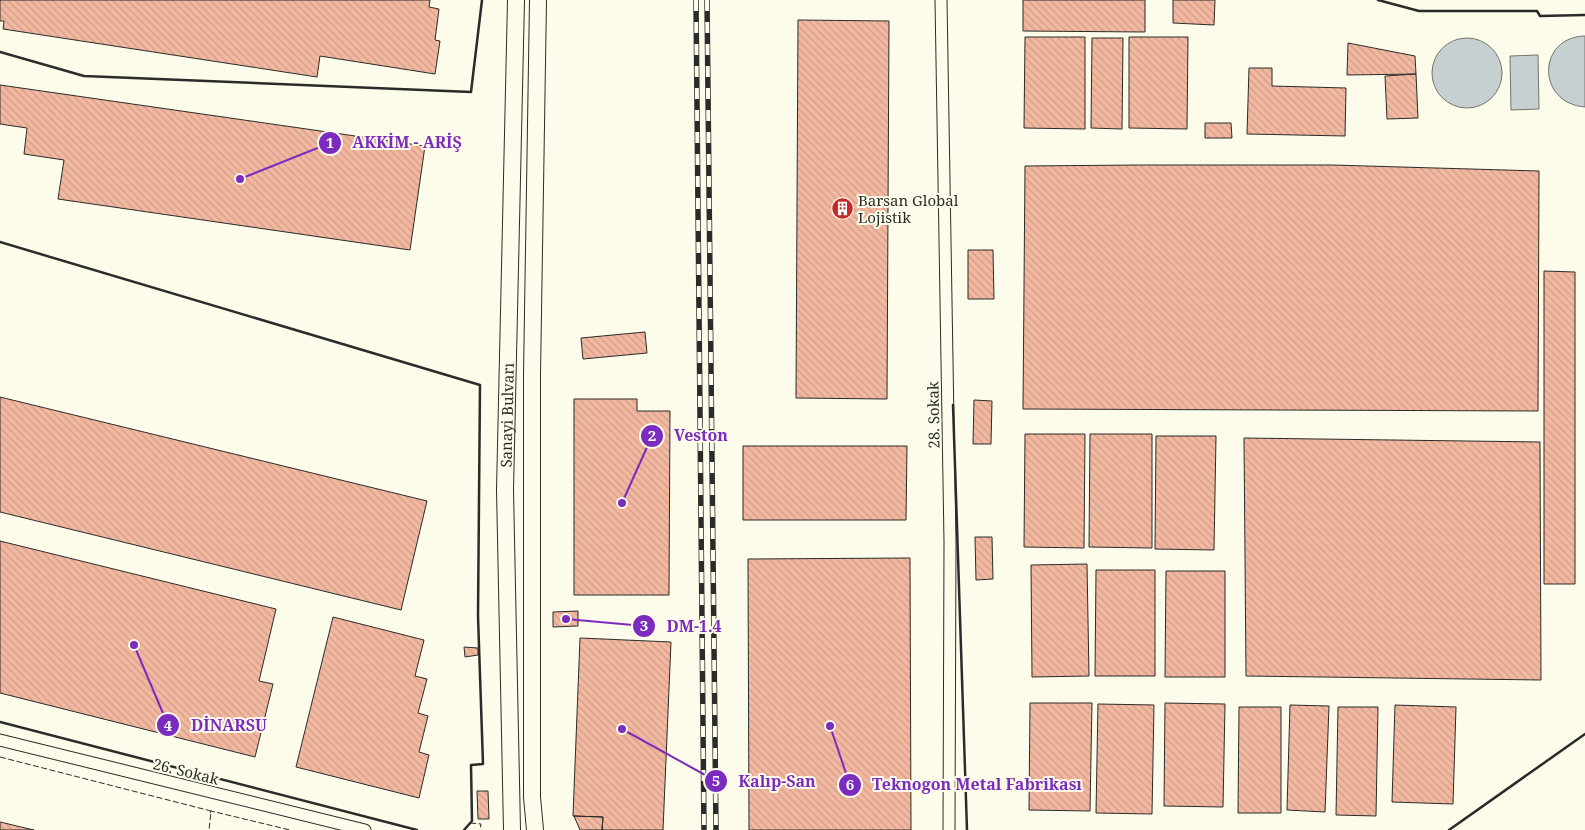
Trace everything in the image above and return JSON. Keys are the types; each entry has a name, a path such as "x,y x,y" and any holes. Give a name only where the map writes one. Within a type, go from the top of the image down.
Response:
{"main road":[{"name":"Sanayi Bulvarı","path":"512,830 505,490 516,0"},
{"name":"Sanayi Bulvarı","path":"535,830 532,797 531,551 538,0"}],"street":[{"name":"28. Sokak","path":"941,0 950,542 949,830"},
{"name":"26. Sokak","path":"0,740 365,830"}],"shaded area":[{"path":"1585,36 1585,107 1569,103 1558,94 1551,83 1549,70 1551,58 1558,47 1569,39"},
{"path":"1467,38 1480,41 1492,48 1499,60 1502,73 1499,86 1492,98 1480,105 1467,108 1454,105 1442,98 1435,86 1432,73 1435,60 1442,48 1454,41"},
{"path":"1538,55 1539,109 1511,110 1510,56"}],"building":[{"path":"0,0 430,0 429,7 439,9 435,40 440,41 435,74 320,56 317,77 3,29 4,21 0,21"},
{"path":"1023,0 1145,0 1145,32 1023,31"},
{"path":"1173,0 1215,0 1214,25 1173,23"},
{"name":"Barsan Global Lojistik","path":"798,20 889,21 887,399 796,398"},
{"path":"1025,37 1085,37 1085,129 1024,128"},
{"path":"1129,37 1188,37 1187,129 1129,128"},
{"path":"1092,38 1123,38 1122,129 1091,128"},
{"path":"1348,43 1415,56 1416,74 1347,75"},
{"path":"1249,68 1272,68 1272,86 1346,88 1345,136 1247,134"},
{"path":"1416,74 1418,118 1387,119 1385,76"},
{"path":"0,85 425,146 410,250 58,199 64,160 24,154 27,128 0,124"},
{"path":"1205,123 1231,123 1232,138 1205,138"},
{"path":"1332,165 1539,171 1538,411 1023,409 1025,166"},
{"path":"968,250 993,250 994,299 968,299"},
{"path":"1544,271 1575,272 1575,584 1544,584"},
{"path":"645,332 647,353 583,359 581,338"},
{"path":"0,397 427,501 401,610 0,512"},
{"path":"574,399 637,399 637,411 670,411 669,595 574,595"},
{"path":"974,400 992,401 991,444 973,444"},
{"path":"1025,434 1085,434 1084,548 1024,547"},
{"path":"1090,434 1152,434 1152,548 1089,547"},
{"path":"1156,436 1216,436 1214,550 1155,549"},
{"path":"1244,438 1540,442 1541,680 1246,676"},
{"path":"743,446 907,446 906,520 743,520"},
{"path":"975,537 992,537 993,579 976,580"},
{"path":"0,541 276,609 259,681 273,684 255,757 0,693"},
{"path":"910,558 911,830 749,830 748,559"},
{"path":"1087,564 1089,676 1032,677 1031,565"},
{"path":"1096,570 1155,570 1155,676 1095,676"},
{"path":"1166,571 1225,571 1225,677 1165,677"},
{"path":"578,611 578,626 553,627 553,612"},
{"path":"333,617 424,640 415,676 427,679 418,713 428,716 419,752 429,755 419,798 296,767"},
{"path":"580,638 671,642 663,830 602,830 603,817 573,816"},
{"path":"464,647 478,648 478,655 465,657"},
{"path":"1030,703 1092,703 1090,811 1029,810"},
{"path":"1165,703 1225,704 1223,807 1164,806"},
{"path":"1098,704 1154,705 1152,814 1096,813"},
{"path":"1290,705 1329,706 1325,812 1287,810"},
{"path":"1395,705 1456,707 1453,804 1392,802"},
{"path":"1239,707 1281,707 1281,813 1238,813"},
{"path":"1338,707 1378,707 1376,816 1336,815"},
{"path":"477,791 488,791 489,819 478,819"},
{"path":"574,816 603,817 602,830 580,830"},
{"path":"0,822 34,830 0,830"}],"railway":[{"path":"696,0 704,830"},
{"path":"707,0 716,830"}],"fence":[{"path":"0,757 211,811 209,830"},
{"path":"210,813 211,811 290,830"},
{"path":"470,823 481,824 480,830"}],"wall":[{"path":"0,52 84,76 471,92 482,0"},
{"path":"1378,0 1419,11 1537,11 1540,16 1585,15"},
{"path":"0,242 480,385 478,616 483,764 471,765 472,821 464,830"},
{"path":"953,405 967,830"},
{"path":"0,722 417,830"},
{"path":"1449,830 1585,734"}],"place":[{"name":"AKKİM - ARİŞ","path":"240,179"},
{"name":"Barsan Global Lojistik","path":"842,209"},
{"name":"Veston","path":"622,503"},
{"name":"DM-1.4","path":"566,619"},
{"name":"DİNARSU","path":"134,645"},
{"name":"Teknogon Metal Fabrikası","path":"830,726"},
{"name":"Kalıp-San","path":"622,729"}]}
